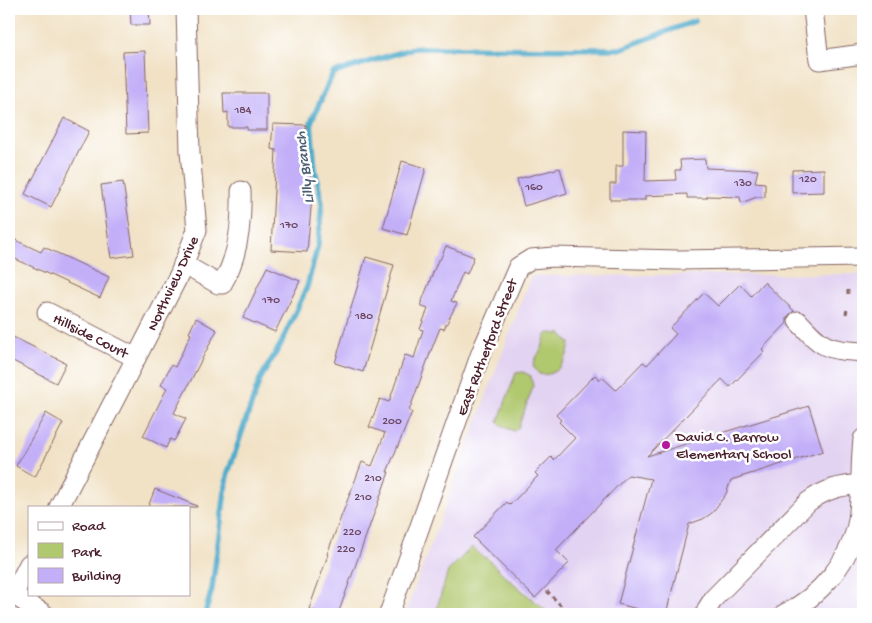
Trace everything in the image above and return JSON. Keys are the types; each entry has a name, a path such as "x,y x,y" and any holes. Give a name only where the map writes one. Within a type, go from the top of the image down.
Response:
{"street":[{"name":"Northview Drive","path":"60,506 183,264 196,230 190,147 186,9"},
{"path":"813,9 819,60 863,54"},
{"path":"183,264 218,284 222,284 238,245 242,211 241,192"},
{"name":"East Rutherford Street","path":"389,614 481,353 518,267 531,259 553,257 678,260 863,257"},
{"name":"Hillside Court","path":"46,312 136,358"},
{"path":"798,321 824,346 834,350 863,352"},
{"path":"784,614 809,598 825,584 838,567 850,545 858,521 863,439"},
{"path":"706,614 714,598 808,502 821,492 861,484"},
{"path":"28,566 11,594 44,614"}],"path":[{"path":"846,314 847,308"},
{"path":"547,591 569,614"}],"shaded area":[{"name":"David C. Barrow Elementary School","path":"863,274 863,614 405,614 531,276"}],"green space":[{"path":"548,333 562,334 570,343 569,349 564,361 556,370 551,373 539,374 533,366"},
{"path":"523,372 531,376 533,387 518,428 514,431 502,426 498,422 516,373"},
{"path":"472,547 484,558 486,557 505,576 550,614 435,614 448,571"}],"building":[{"path":"130,9 149,9 150,25 131,25"},
{"path":"145,51 148,133 126,134 123,52"},
{"path":"223,93 267,93 267,130 247,130 247,127 228,127 228,112 224,113"},
{"path":"64,118 89,131 51,207 25,194"},
{"path":"273,124 306,125 304,167 311,168 309,197 312,197 307,252 271,250 276,150 271,149"},
{"path":"623,130 646,131 645,181 676,180 675,170 681,170 680,160 705,159 706,168 758,170 755,182 765,183 765,197 757,197 741,203 740,197 707,196 707,198 687,198 687,194 645,196 645,200 610,200 610,184 616,184 616,166 623,166"},
{"path":"402,161 426,168 407,235 383,228"},
{"path":"560,168 567,193 524,206 517,179"},
{"path":"824,169 824,192 792,193 792,170"},
{"path":"123,182 134,255 111,258 101,185"},
{"path":"9,237 41,252 44,247 109,277 100,298 9,256"},
{"path":"446,246 474,257 467,274 463,272 451,301 457,303 444,329 440,328 432,348 409,411 412,412 387,472 389,472 338,614 323,614 309,609 327,554 362,462 372,466 385,433 369,427 380,399 389,402 405,355 414,358 423,330 420,329 428,309 420,306 438,260 440,260"},
{"path":"366,257 394,265 363,372 335,363"},
{"path":"267,267 300,281 275,332 243,318"},
{"path":"764,282 794,311 787,317 787,323 762,349 764,352 730,387 722,379 647,456 809,406 823,451 731,480 726,494 712,513 703,519 689,524 666,614 657,614 618,604 651,479 628,475 556,550 569,563 535,598 473,537 507,502 510,505 538,476 535,473 551,457 554,460 575,438 559,422 561,420 556,415 595,375 600,380 602,377 616,390 643,362 647,365 676,334 670,328 704,293 718,306 740,284 751,296"},
{"path":"196,318 217,330 174,413 186,419 174,441 170,439 166,448 143,436 167,388 161,385 171,365 175,367 191,334 189,333"},
{"path":"9,335 66,363 56,383 9,359"},
{"path":"46,413 63,423 35,477 16,466"},
{"path":"155,489 197,507 190,506 148,506"}],"waterway":[{"name":"Lilly Branch","path":"205,614 212,589 227,476 260,379 281,344 307,287 318,245 322,203 315,169 311,122 333,73 414,48 620,49 695,21"}],"place":[{"name":"David C. Barrow Elementary School","path":"666,445"}]}
